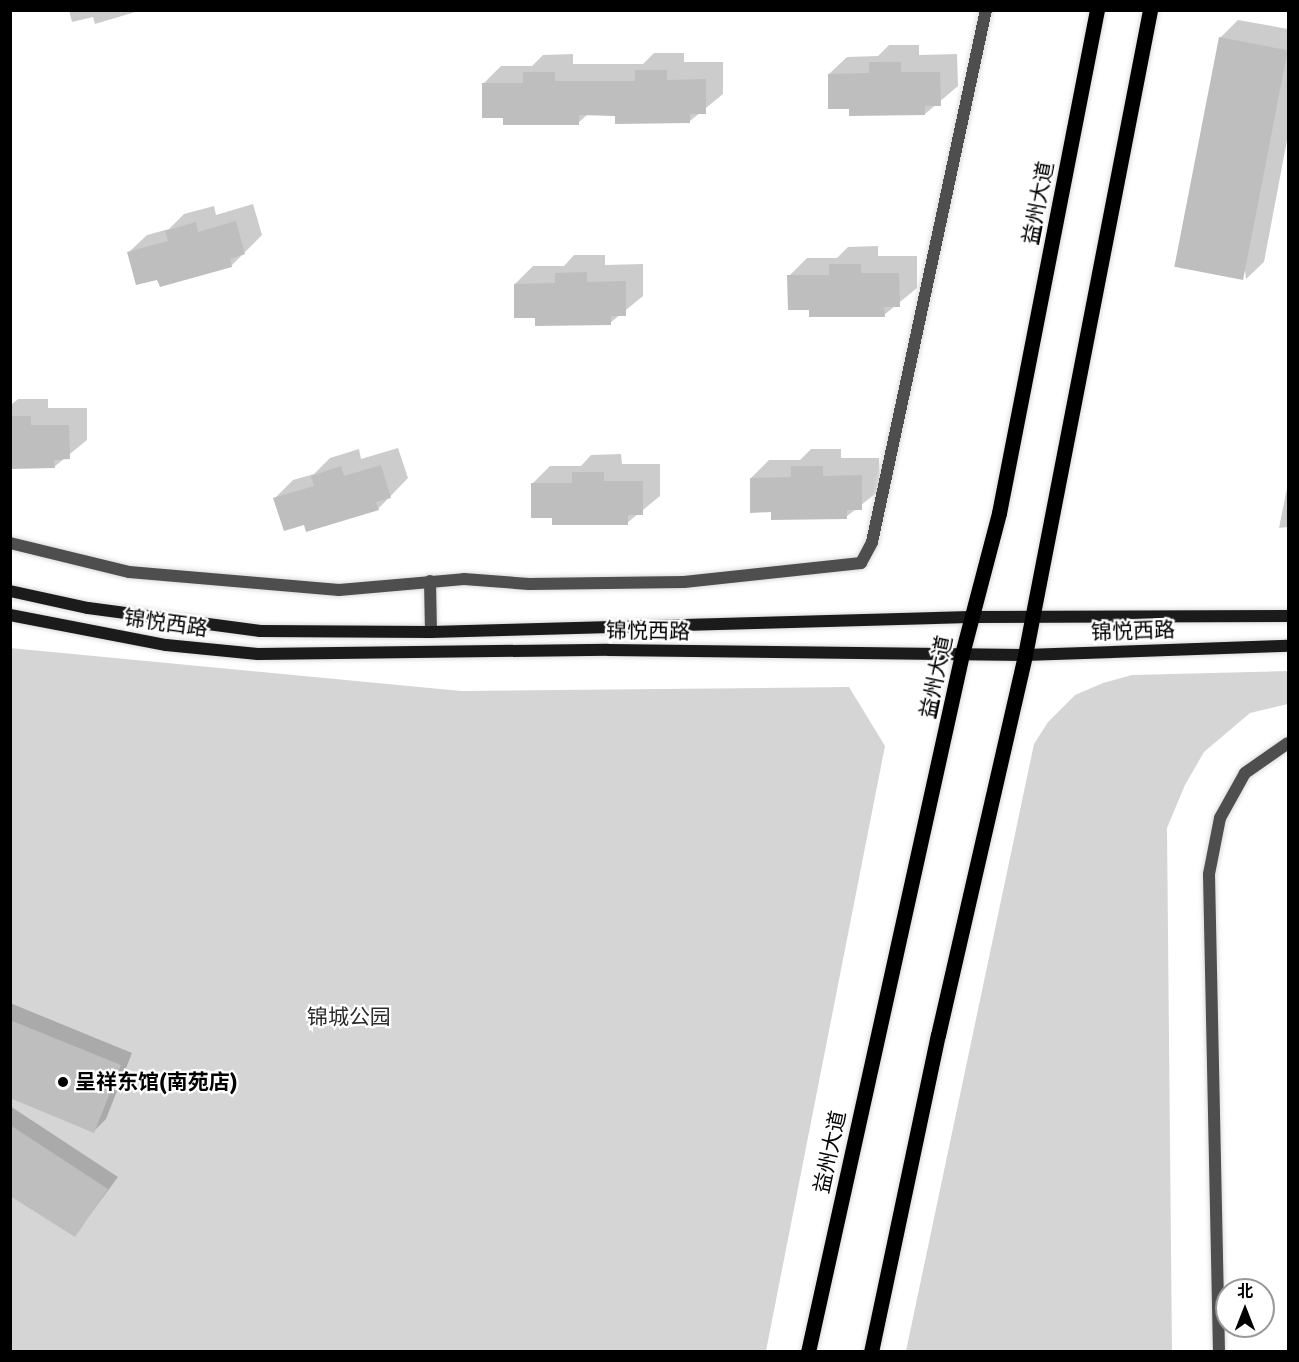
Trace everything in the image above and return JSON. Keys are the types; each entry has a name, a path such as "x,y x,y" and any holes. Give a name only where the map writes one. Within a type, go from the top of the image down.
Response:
{"main road":[{"name":"益州大道","path":"808,1352 970,617 999,513 1097,10"},
{"path":"871,1352 938,1035 1025,655 1150,10"},
{"name":"锦悦西路","path":"10,591 88,609 238,628 431,632 970,617 1288,616"},
{"name":"锦悦西路","path":"10,615 166,645 258,654 609,650 1025,655 1288,646"}],"street":[{"path":"10,543 129,572 339,590 430,581 684,582 861,563 872,542 986,10"},
{"path":"430,581 431,632"},
{"path":"1219,1352 1209,874 1220,818 1245,773 1288,743"}],"green space":[{"name":"锦城公园","path":"10,648 461,691 849,687 885,746 766,1351 11,1351"},
{"path":"1288,671 1288,704 1250,713 1204,752 1185,785 1167,828 1172,1351 906,1351 1034,744 1048,722 1075,695 1103,683 1132,675"}],"building":[{"path":"1219,37 1288,50 1243,280 1174,267"},
{"path":"869,62 901,62 901,72 940,72 941,106 925,106 925,115 849,116 849,109 828,109 828,74 869,73"},
{"path":"635,70 667,70 667,80 706,79 706,114 690,114 690,123 615,124 615,116 579,115 579,125 503,125 503,118 482,118 482,83 523,83 523,72 555,72 555,81 635,81"},
{"path":"236,221 245,254 230,259 232,267 160,287 157,280 136,285 127,252 168,241 165,231 196,222 198,232"},
{"path":"829,264 861,264 861,273 899,273 900,307 884,307 885,317 809,317 809,310 788,310 787,275 829,275"},
{"path":"587,272 587,282 626,281 626,316 611,316 611,325 535,326 535,318 514,318 514,284 555,283 555,273"},
{"path":"10,416 31,416 31,425 69,425 70,459 54,460 55,468 10,469"},
{"path":"381,465 391,498 376,502 379,510 306,532 304,525 284,531 273,498 314,486 311,476 341,466 344,476"},
{"path":"791,466 823,466 823,476 862,475 862,510 847,510 847,519 771,520 771,512 750,513 750,478 791,477"},
{"path":"572,472 604,472 604,481 643,481 643,515 628,515 628,525 552,525 552,518 531,518 531,483 572,483"},
{"name":"呈祥东馆(南苑店)","path":"10,1020 121,1065 94,1133 10,1098"},
{"name":"呈祥东馆(南苑店)","path":"10,1125 108,1189 75,1237 10,1196"}],"place":[{"name":"呈祥东馆(南苑店)","path":"63,1082"}]}
